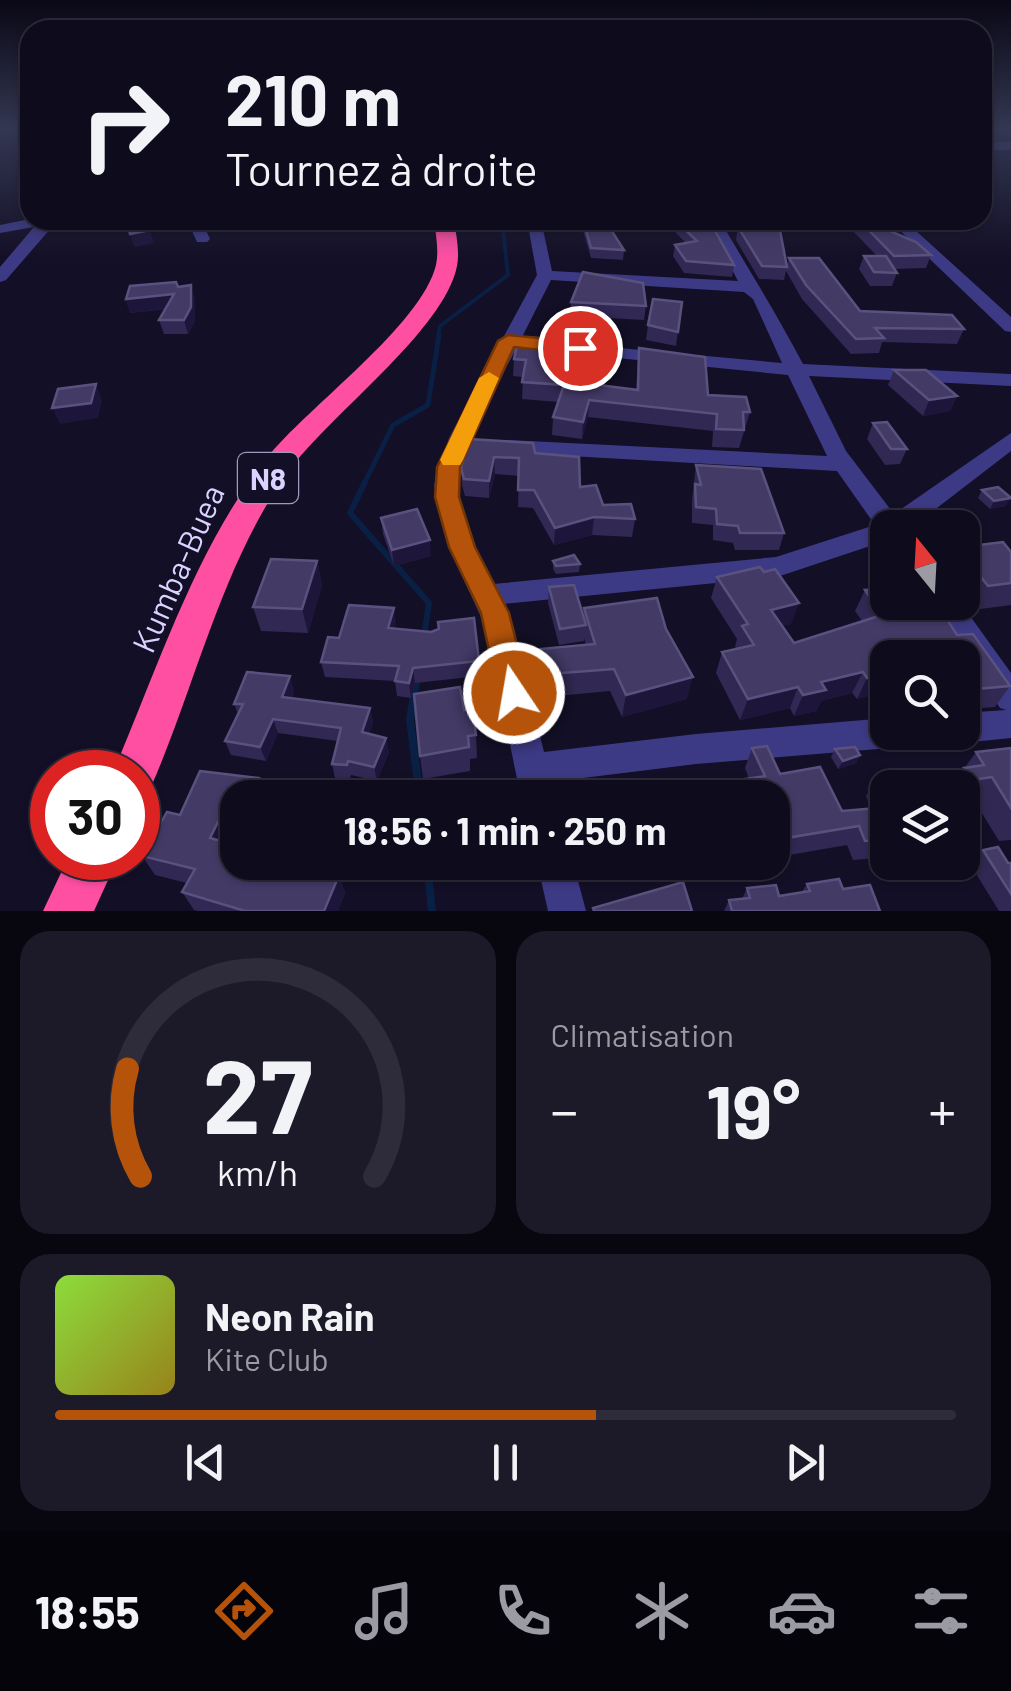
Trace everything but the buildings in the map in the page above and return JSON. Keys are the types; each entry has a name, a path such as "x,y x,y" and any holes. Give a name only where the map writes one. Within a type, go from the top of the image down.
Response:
{"highway":[{"name":"Kumba-Buea","path":"144,750 242,519 275,467 312,422 420,311 445,271 444,230"},
{"path":"68,911 83,880"}],"street":[{"path":"0,278 41,230"},
{"path":"198,230 202,239"},
{"path":"533,780 500,628 447,497 449,467 458,445 545,275 536,230"},
{"path":"718,230 749,287 760,297 843,464 878,510"},
{"path":"907,230 1011,327"},
{"path":"545,275 749,287"},
{"path":"508,341 797,370 1011,380"},
{"path":"916,510 1011,440"},
{"path":"458,445 843,464"},
{"path":"484,596 776,567 870,535"},
{"path":"960,620 1000,664 1011,698"},
{"path":"980,727 1011,724"},
{"path":"548,780 696,749 870,735"},
{"path":"559,880 567,911"}],"waterway":[{"path":"438,337 440,326 508,275 503,230"},
{"path":"364,484 393,425 428,405 439,335"},
{"path":"365,482 350,513 429,603 424,636"},
{"path":"417,677 410,720 418,780"},
{"path":"429,880 432,911"}],"slow traffic":[{"path":"452,460 489,378"}],"route":[{"path":"514,693 495,613 462,547 447,497 449,467 508,341 580,348"}]}
